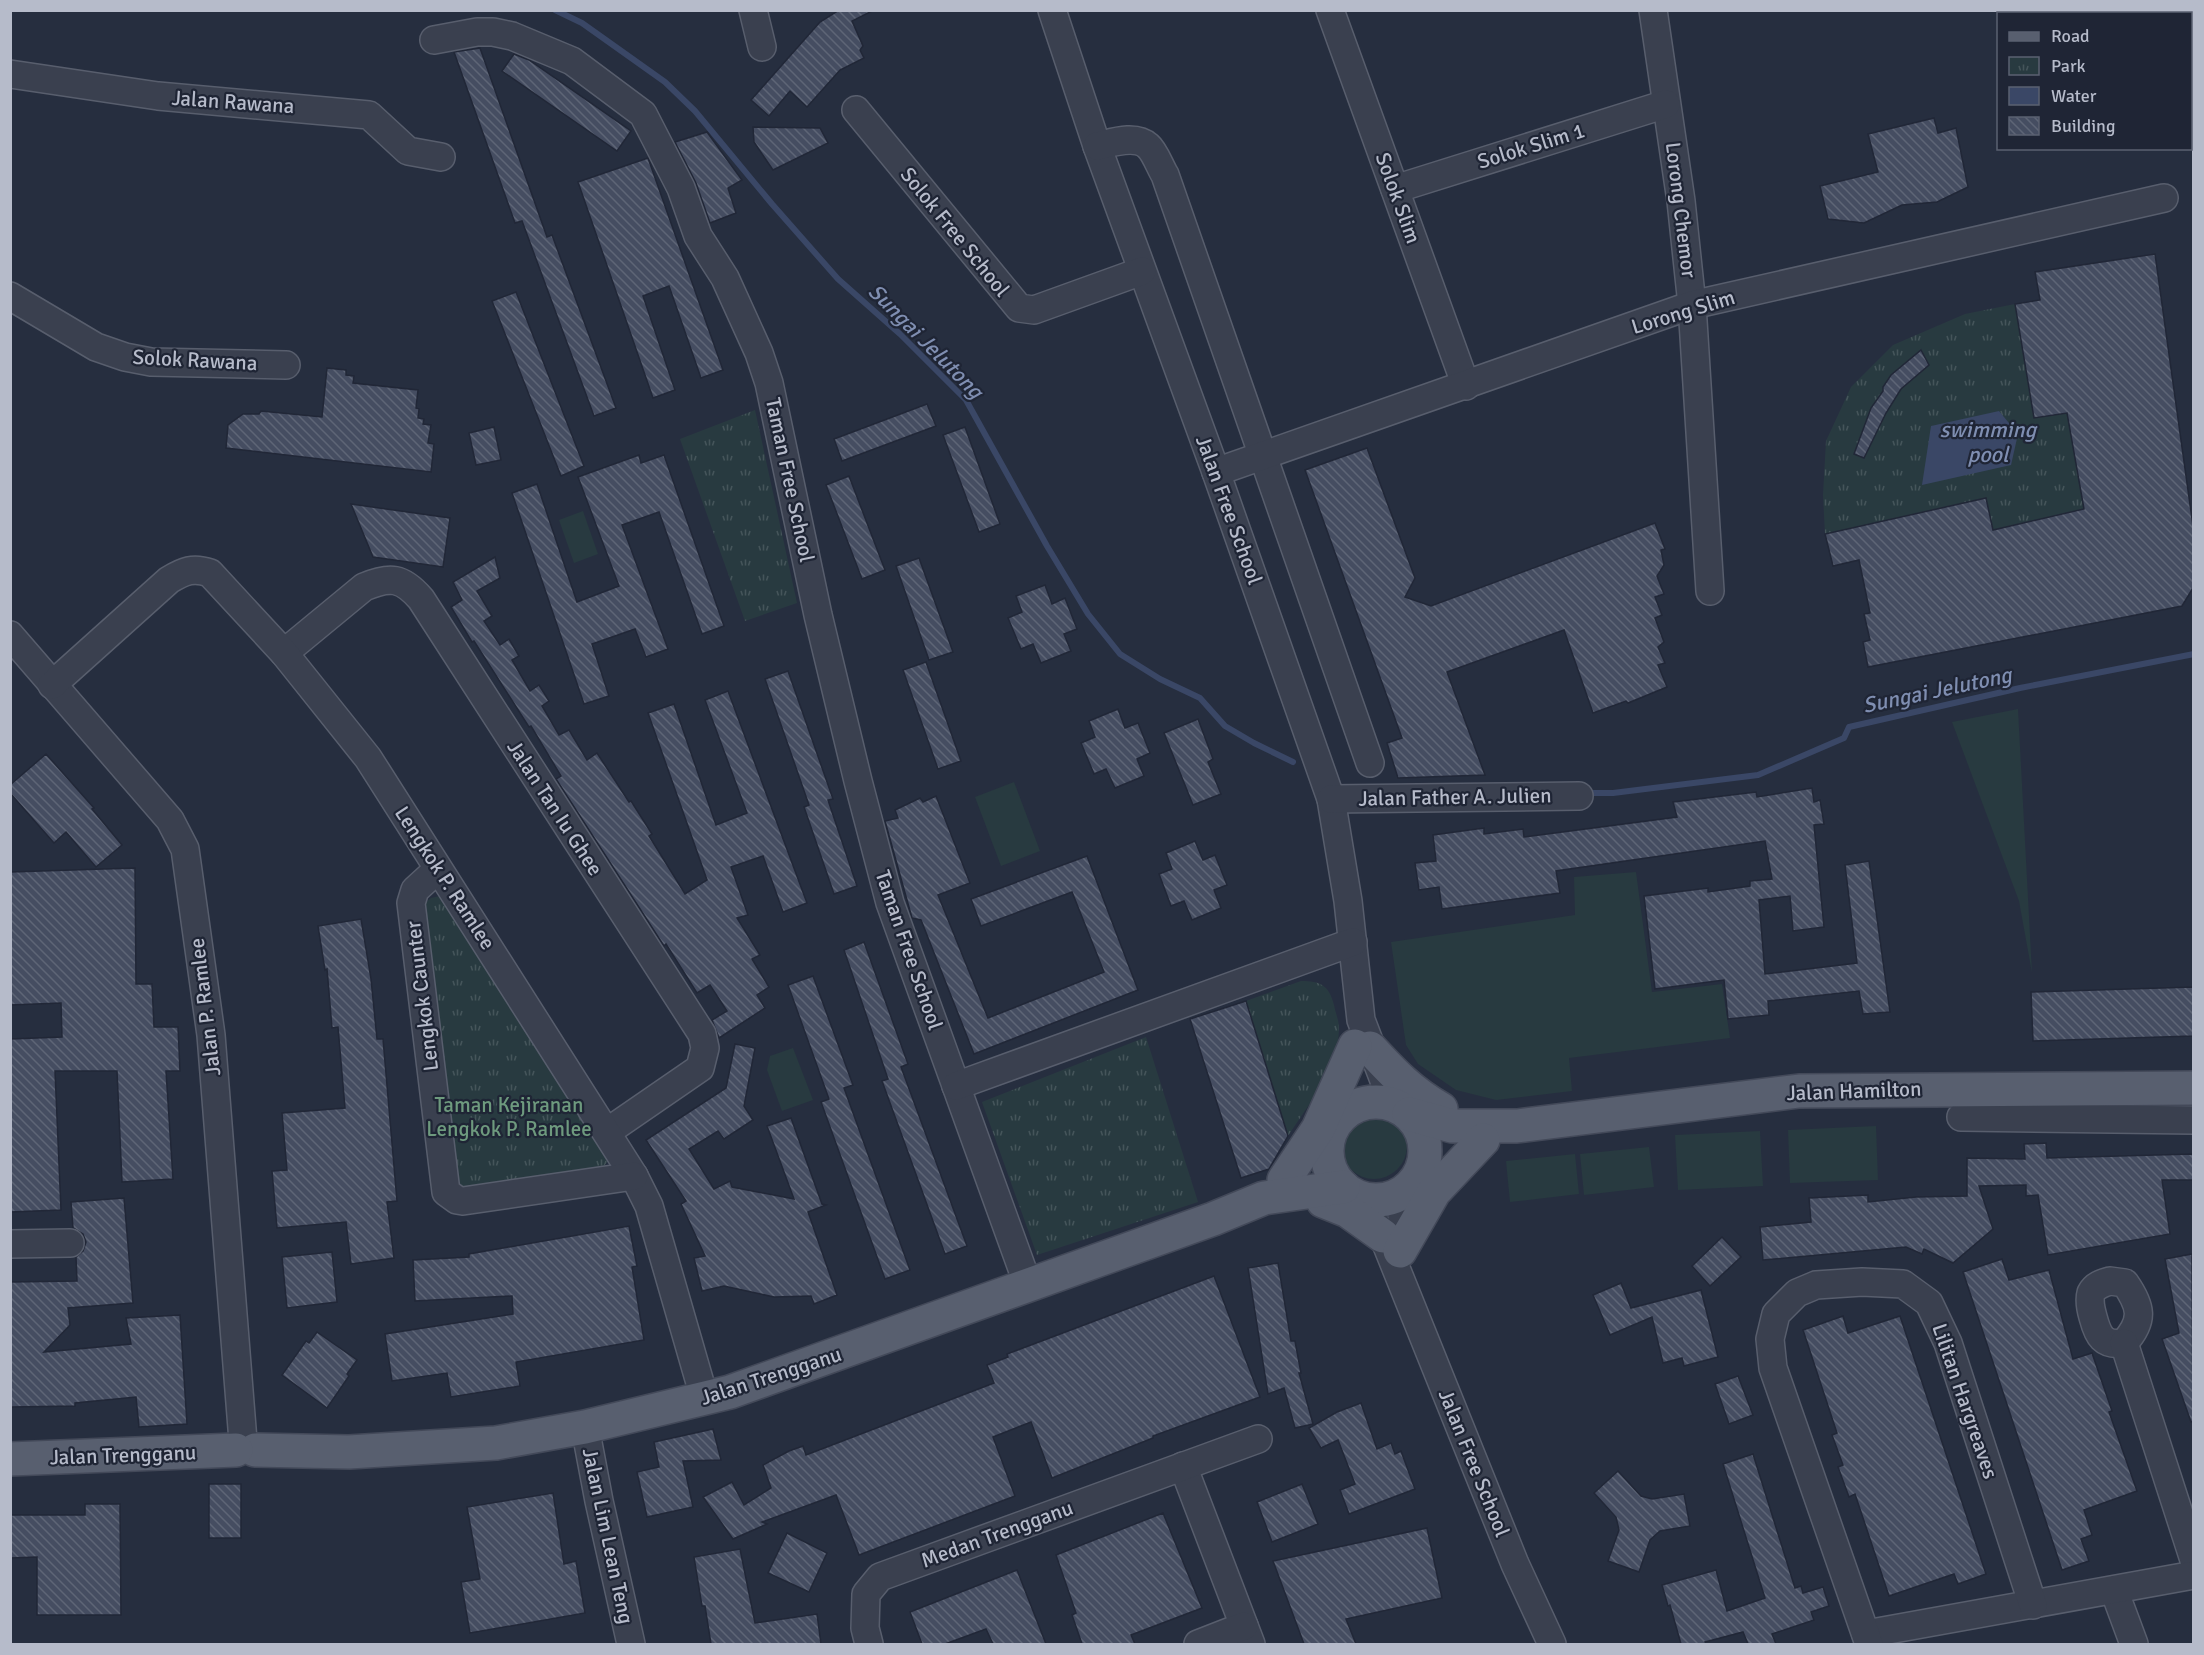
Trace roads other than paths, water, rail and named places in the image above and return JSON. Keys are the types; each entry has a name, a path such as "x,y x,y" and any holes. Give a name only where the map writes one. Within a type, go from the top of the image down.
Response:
{"main road":[{"path":"1362,1038 1401,1082 1424,1099 1447,1112 1496,1131 1434,1192 1395,1255 1348,1211 1284,1191 1318,1129 1362,1038"},
{"name":"Jalan Hamilton","path":"1401,1109 1452,1126 1496,1131 1799,1091 2193,1088"},
{"path":"1379,1102 1401,1109 1418,1126 1424,1140 1425,1156 1413,1181 1391,1198 1375,1200 1351,1192 1334,1175 1328,1160 1327,1145 1332,1129 1342,1116 1353,1107 1366,1103 1379,1102"},
{"name":"Jalan Hamilton","path":"1413,1181 1450,1154 1496,1131"},
{"name":"Jalan Trengganu","path":"1284,1191 1327,1145"},
{"name":"Jalan Trengganu","path":"10,1459 245,1447 349,1452 496,1443 585,1427 705,1400 730,1392 1222,1216 1284,1191 1351,1192"}],"street":[{"path":"753,10 762,47"},
{"name":"Jalan Free School","path":"1052,10 1097,146 1216,472 1331,799 1344,867 1362,1038 1342,1116"},
{"name":"Solok Slim","path":"1330,10 1467,386"},
{"name":"Lorong Chemor","path":"1657,11 1666,104 1681,201 1692,305 1710,591"},
{"name":"Taman Free School","path":"434,40 477,32 493,32 512,36 562,56 633,105 644,114 654,132 681,188 699,236 725,278 759,354 769,383 818,615 864,807 890,903 1028,1285"},
{"name":"Jalan Rawana","path":"10,75 158,96 369,115 408,151 441,157"},
{"name":"Solok Slim 1","path":"1395,189 1666,104"},
{"name":"Solok Free School","path":"856,110 1019,308 1034,310 1142,271"},
{"path":"1097,146 1122,141 1138,141 1148,146 1165,175 1370,762"},
{"name":"Lorong Slim","path":"1216,472 1467,386 1692,305 2164,198"},
{"name":"Solok Rawana","path":"10,296 96,347 125,357 151,362 286,365"},
{"name":"Lengkok P. Ramlee","path":"52,685 169,580 184,570 198,569 210,573 284,653 368,758 634,1176 649,1206 705,1400"},
{"name":"Jalan Tan Iu Ghee","path":"284,653 364,587 376,582 400,581 411,587 421,599 702,1034 705,1048 700,1068 607,1132"},
{"name":"Jalan P. Ramlee","path":"10,635 170,820 185,849 211,1035 245,1447"},
{"name":"Jalan Father A. Julien","path":"1331,799 1579,796"},
{"path":"1344,867 1351,833 1359,814 1380,797"},
{"name":"Lengkok Caunter","path":"438,869 415,890 411,903 446,1192 457,1200 463,1201 634,1176"},
{"path":"956,1086 1353,942"},
{"name":"Jalan Free School","path":"1362,1038 1401,1109"},
{"path":"1961,1117 2193,1120"},
{"name":"Jalan Free School","path":"1395,1255 1401,1220 1413,1181"},
{"name":"Jalan Free School","path":"1351,1192 1395,1255 1515,1564 1552,1644"},
{"path":"1009,1231 1033,1257 1043,1264 1068,1271"},
{"path":"10,1244 70,1243"},
{"name":"Lilitan Hargreaves","path":"2033,1605 1948,1343 1929,1303 1903,1284 1862,1282 1816,1286 1797,1293 1776,1314 1770,1339 1773,1368 1868,1639 2193,1575"},
{"path":"2124,1343 2193,1560"},
{"name":"Jalan Lim Lean Teng","path":"585,1427 631,1644"},
{"name":"Medan Trengganu","path":"869,1644 865,1628 866,1594 880,1576 1258,1439"},
{"path":"1183,1466 1248,1635 1198,1644"},
{"path":"2114,1590 2134,1644"}],"water":[{"name":"swimming pool","path":"1999,411 2018,434 2011,465 1922,485 1931,426"}],"waterway":[{"name":"Sungai Jelutong","path":"555,10 582,23 665,82 695,111 838,279 900,334 966,400 1047,546 1088,614 1120,654 1160,679 1200,698 1225,726 1293,762"},
{"name":"Sungai Jelutong","path":"1591,793 1613,793 1758,775 1844,738 1849,727 2020,688 2194,654"}],"park label":[{"name":"Taman Kejiranan Lengkok P. Ramlee","path":"509,1117"}]}
